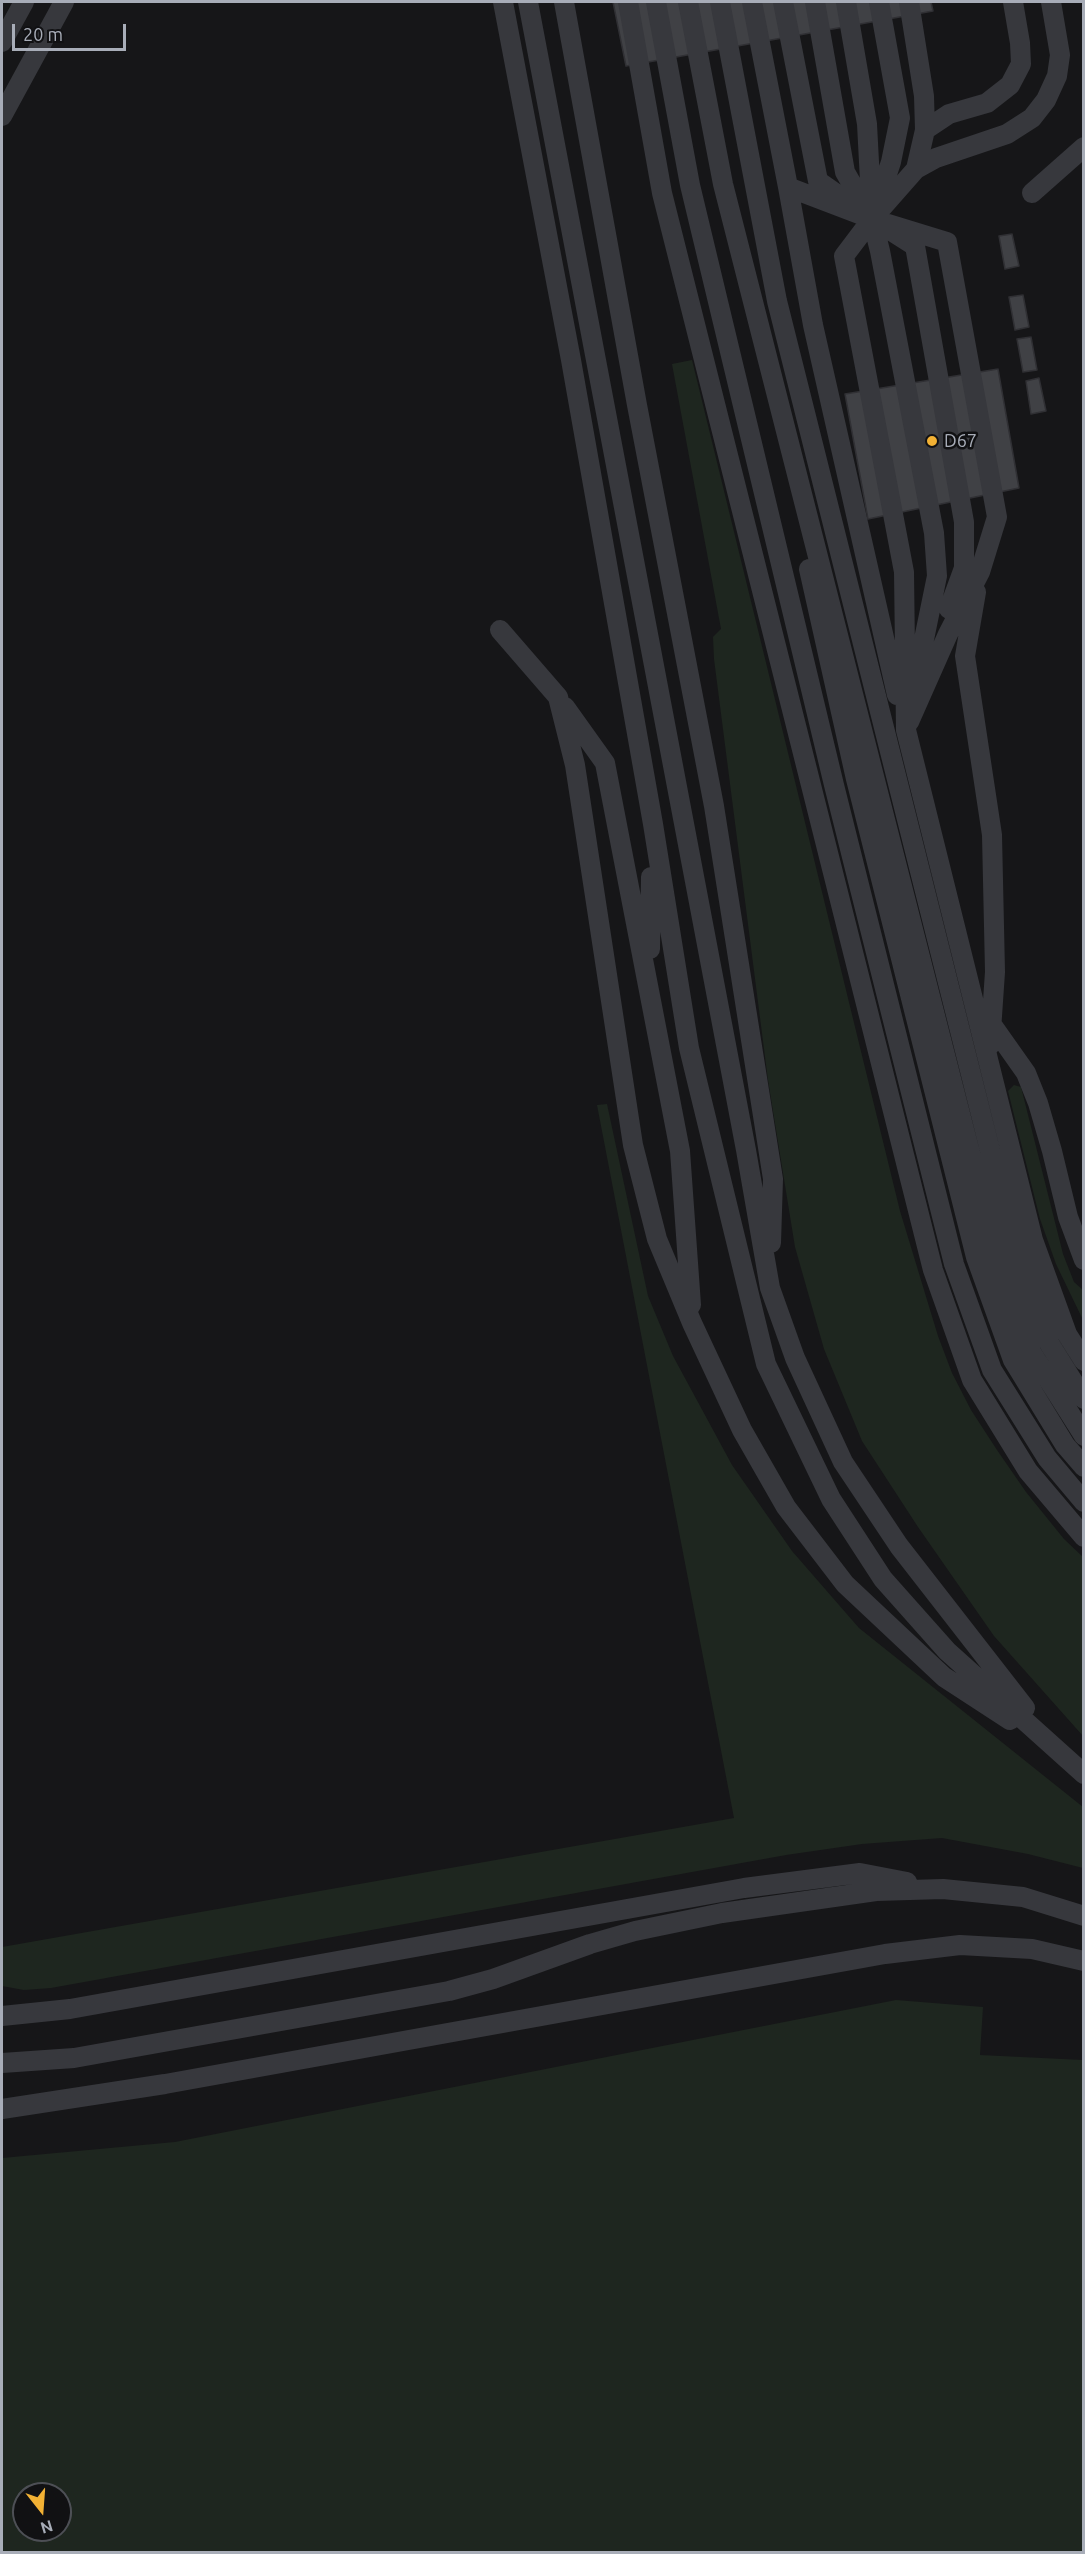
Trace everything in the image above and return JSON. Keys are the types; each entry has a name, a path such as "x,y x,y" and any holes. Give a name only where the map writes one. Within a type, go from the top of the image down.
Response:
{"lane":[{"path":"2,42 24,2"},
{"path":"2,116 64,2"},
{"path":"503,2 572,360 689,1048 766,1364 831,1499 883,1579 947,1651 1083,1774"},
{"path":"528,2 595,349"},
{"path":"535,2 632,561 746,1150 770,1288 795,1358 843,1462 899,1546 1061,1752"},
{"path":"564,2 637,405 714,806 773,1179 770,1288"},
{"path":"628,2 662,193 933,1270 972,1380 1028,1471 1083,1537"},
{"path":"656,2 690,185 832,774 954,1264 992,1370 1047,1458 1083,1502"},
{"path":"688,2 727,198 856,779 976,1257 1013,1360 1065,1445 1083,1467"},
{"path":"720,2 777,301 1014,1246 1049,1343 1083,1399"},
{"path":"752,2 813,325 906,730 1033,1240 1067,1334 1083,1361"},
{"path":"783,2 818,181 915,246 964,522 964,568 906,730"},
{"path":"814,2 845,172 872,219"},
{"path":"846,2 867,124 872,219 934,533 937,576 906,730"},
{"path":"872,219 891,162 900,118 879,2"},
{"path":"909,2 924,96 925,130 916,169"},
{"path":"925,130 949,114 987,103 1010,86 1020,64 1020,43 1012,2"},
{"path":"906,730 904,572 844,256 872,219 916,169 936,158 1007,134 1032,118 1046,100 1057,76 1060,55 1051,2"},
{"path":"1032,193 1083,147"},
{"path":"788,187 872,219 947,242 997,517 980,572 965,656 992,835 994,972 989,1067"},
{"path":"727,198 995,1251 1031,1352 1083,1436"},
{"path":"906,730 948,634 980,572"},
{"path":"500,630 558,697 604,763 680,1151 692,1323"},
{"path":"558,697 577,777 633,1145 657,1239 692,1323 742,1430 786,1507 845,1584 944,1677 1061,1752"},
{"path":"649,985 652,824"},
{"path":"965,971 991,1025 1026,1073 1053,1152 1068,1217 1083,1260"},
{"path":"2,2016 70,2009 662,1903 860,1873 943,1889 1023,1897 1083,1916"},
{"path":"2,2063 74,2058 449,1991 493,1980 590,1944 635,1931 722,1913 876,1891 943,1889"},
{"path":"2,2109 165,2084 885,1954 960,1945 1032,1949 1083,1961"},
{"path":"2,2009 29,2013"}],"shaded area":[{"path":"692,360 900,1211 938,1336 952,1373 971,1410 997,1450 1026,1492 1064,1539 1083,1557 1083,1736 994,1636 918,1527 862,1441 824,1349 795,1247 768,1080 714,659 713,637 721,629 672,364"},
{"path":"1014,1085 1021,1087 1063,1254 1074,1282 1083,1290 1083,1320 1056,1264 1040,1219 1008,1091"},
{"path":"607,1104 648,1296 673,1356 732,1465 792,1551 859,1628 1083,1807 1083,1868 1028,1854 942,1838 862,1844 786,1855 51,1988 24,1990 2,1986 2,1947 734,1818 597,1105"},
{"path":"896,2000 983,2007 980,2055 1083,2060 1083,2552 2,2552 2,2158 175,2142"}],"building":[{"path":"613,2 931,2 933,11 626,66"},
{"path":"1012,234 1019,266 1005,269 999,236"},
{"path":"1023,295 1029,327 1015,330 1009,297"},
{"path":"1031,337 1037,370 1023,372 1017,339"},
{"name":"D67","path":"998,369 1019,488 868,519 845,394"},
{"path":"1039,378 1046,411 1031,414 1026,381"}],"place":[{"name":"D67","path":"932,441"}]}
